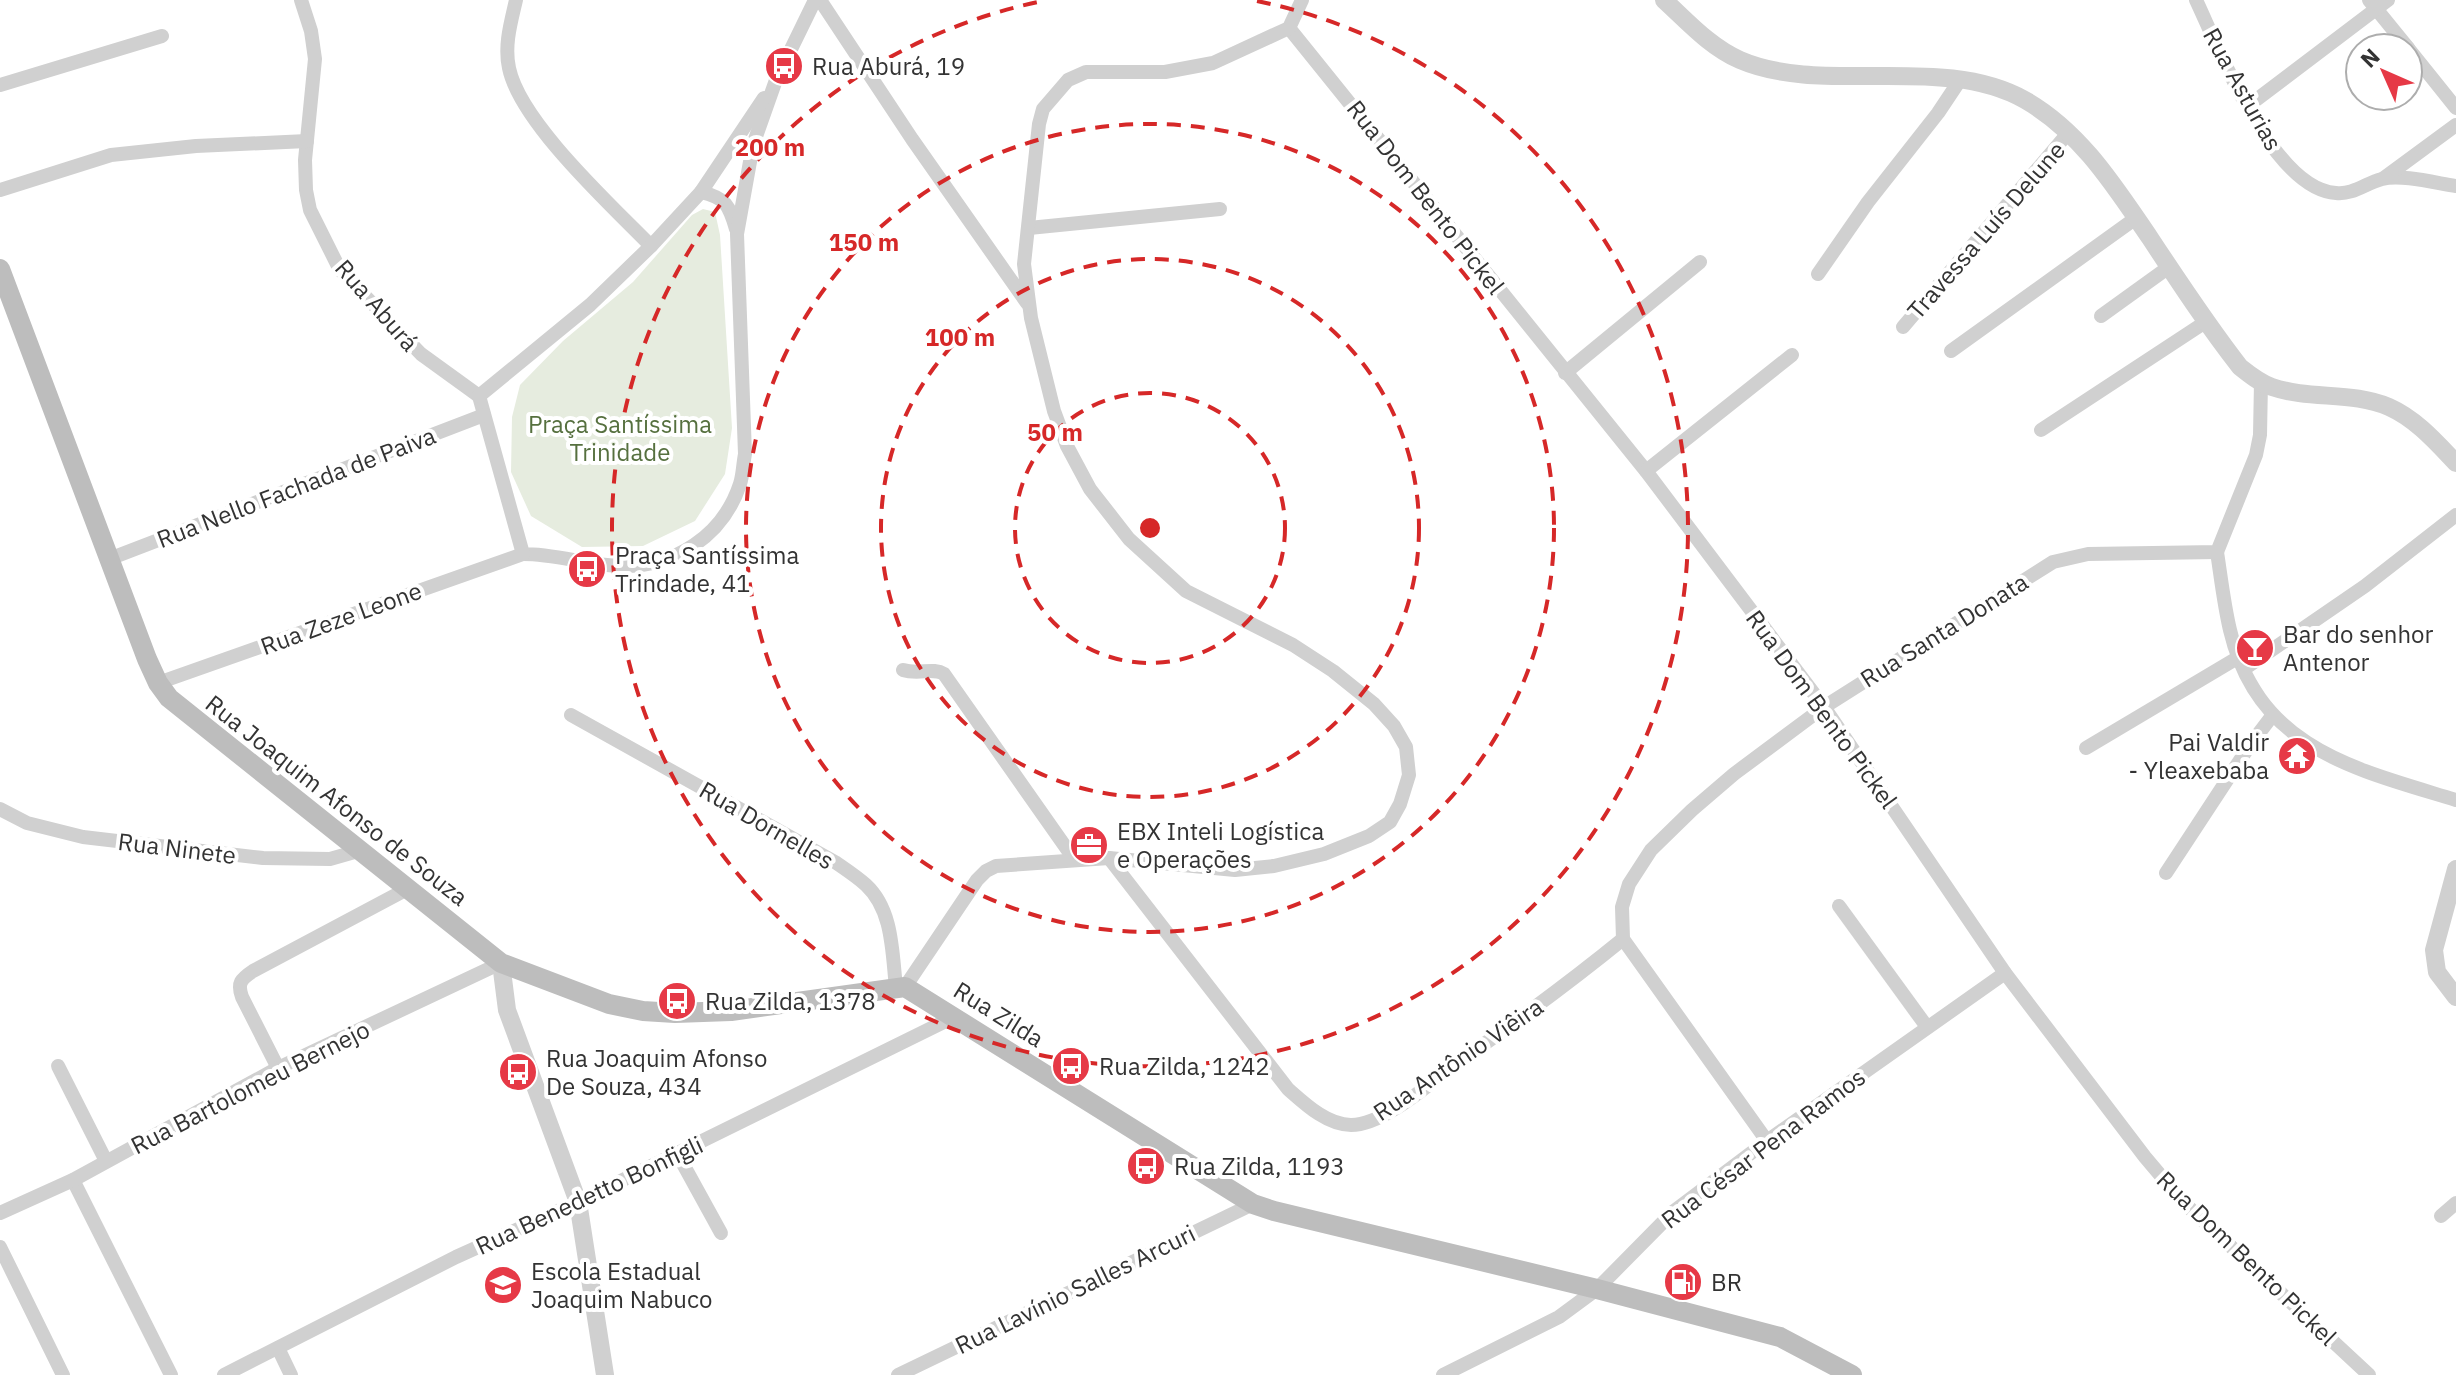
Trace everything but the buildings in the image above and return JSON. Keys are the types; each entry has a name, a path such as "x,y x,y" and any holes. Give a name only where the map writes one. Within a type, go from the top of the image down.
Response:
{"main road":[{"name":"Rua Joaquim Afonso de Souza","path":"0,269 158,683 184,712 501,963"},
{"path":"501,963 609,1004 675,1013 731,1011 900,987"},
{"name":"Rua Zilda","path":"900,987 954,1017 1253,1204 1780,1337 1852,1375"}],"street":[{"name":"Rua Aburá","path":"301,0 311,31 315,59 307,141 306,190 310,210 340,270 421,354 479,396"},
{"path":"516,0 507,48 509,68 519,96 555,143 651,246"},
{"path":"776,80 753,145 737,234 745,454 740,484 719,523 695,547 666,558 619,566 544,554 523,554 479,396 590,305 701,192 776,80 818,0 1030,306"},
{"path":"900,987 986,871 996,866 1109,858 1235,870 1274,866 1324,854 1369,836 1390,822 1400,804 1409,775 1406,747 1394,726 1374,704 1333,671 1293,645 1186,591 1157,568 1121,530 1090,489 1067,446 1054,411 1030,306 1024,264 1039,124 1048,102 1068,80 1086,72 1189,69 1213,63 1289,28 1302,0"},
{"path":"1664,0 1719,48 1764,67 1806,73 1960,80 1993,87 2025,100 2069,132 2110,181 2240,367 2261,382 2298,393 2351,398 2388,407 2420,426 2456,463"},
{"name":"Rua Asturias","path":"2196,0 2269,144 2305,182 2324,192 2341,194 2384,178 2456,125"},
{"path":"2248,106 2378,3 2397,32"},
{"name":"Rua Dom Bento Pickel","path":"1289,28 1646,471 1824,707 2005,973 2183,1202 2369,1375"},
{"path":"0,85 162,36"},
{"path":"2424,68 2456,108"},
{"path":"1818,274 1960,80"},
{"name":"Travessa Luís Delune","path":"1903,327 2069,132"},
{"path":"0,190 111,155 196,146 307,141"},
{"name":"Rua Asturias","path":"2384,178 2456,186"},
{"path":"701,192 721,198 726,203 737,234"},
{"path":"1029,228 1220,209"},
{"path":"1951,351 2136,218"},
{"path":"1565,373 1700,262"},
{"path":"2101,316 2169,267"},
{"path":"2041,430 2207,321"},
{"path":"1646,471 1792,355"},
{"path":"2261,382 2260,435 2256,455 2217,552 2230,629 2241,663 2272,716 2288,732 2319,753 2368,773 2456,800"},
{"name":"Rua Nello Fachada de Paiva","path":"109,559 484,415"},
{"path":"2086,748 2241,663 2365,586 2456,515"},
{"name":"Rua Santa Donata","path":"1623,939 1622,907 1629,884 1651,850 1734,774 1824,707 2053,562 2088,554 2217,552"},
{"name":"Rua Zeze Leone","path":"158,683 523,554"},
{"path":"903,670 914,674 935,670 944,674 1074,859"},
{"name":"Rua Dornelles","path":"571,715 835,862 867,886 880,905 888,926 900,987"},
{"path":"2166,873 2272,716"},
{"name":"Rua Ninete","path":"0,809 27,823 98,839 263,858 330,859 358,851"},
{"name":"Rua Antônio Viêira","path":"1109,858 1288,1089 1310,1108 1332,1120 1350,1125 1389,1112 1547,1000 1623,939"},
{"path":"2456,869 2434,950 2437,972 2456,997"},
{"path":"278,1068 238,988 240,981 253,971 409,888"},
{"path":"1839,906 1927,1027"},
{"path":"1623,939 1767,1141"},
{"path":"501,963 507,1010 578,1202 605,1375"},
{"name":"Rua Bartolomeu Bernejo","path":"0,1213 73,1180 278,1068 501,963"},
{"name":"Rua César Pena Ramos","path":"1443,1375 1539,1329 1597,1289 1674,1211 1767,1141 2005,973"},
{"name":"Rua Benedetto Bonfigli","path":"224,1375 456,1257 578,1202 954,1017"},
{"path":"58,1066 106,1161"},
{"path":"677,1153 721,1233"},
{"path":"73,1180 171,1375"},
{"path":"2441,1216 2456,1203"},
{"name":"Rua Lavínio Salles Arcuri","path":"898,1375 1253,1204"},
{"path":"0,1247 63,1375"},
{"path":"278,1348 291,1375"}],"green space":[{"name":"Praça Santíssima Trinidade","path":"703,209 715,212 720,235 732,428 725,474 695,521 643,546 582,547 531,516 511,472 512,417 520,385 563,341 633,282 692,215"}],"place":[{"name":"Rua Aburá, 19","path":"784,66"},
{"name":"Praça Santíssima Trindade, 41","path":"587,569"},
{"name":"Bar do senhor Antenor","path":"2255,648"},
{"name":"Pai Valdir - Yleaxebaba","path":"2297,756"},
{"name":"EBX Inteli Logística e Operações","path":"1089,845"},
{"name":"Rua Zilda, 1378","path":"677,1001"},
{"name":"Rua Zilda, 1242","path":"1071,1066"},
{"name":"Rua Joaquim Afonso De Souza, 434","path":"518,1072"},
{"name":"Rua Zilda, 1193","path":"1146,1166"},
{"name":"BR","path":"1683,1282"},
{"name":"Escola Estadual Joaquim Nabuco","path":"503,1285"}]}
